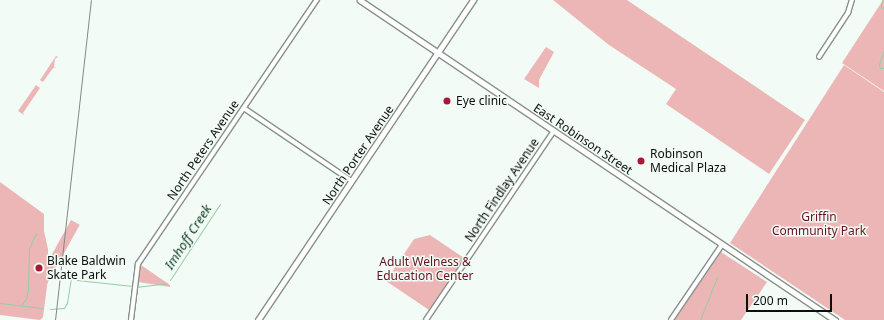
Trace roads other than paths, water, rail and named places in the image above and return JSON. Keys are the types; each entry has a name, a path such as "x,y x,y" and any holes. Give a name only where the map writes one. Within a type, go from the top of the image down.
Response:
{"main road":[{"name":"East Robinson Street","path":"360,0 835,320"},
{"name":"North Porter Avenue","path":"258,320 474,0"}],"street":[{"name":"North Peters Avenue","path":"131,320 138,264 317,0"},
{"path":"819,57 848,13 852,0"},
{"path":"244,108 352,181"},
{"name":"North Findlay Avenue","path":"426,320 554,131"},
{"path":"670,320 722,245"}],"waterway":[{"path":"882,0 881,7 884,9"},
{"path":"884,49 879,64 880,68 884,68"},
{"name":"Imhoff Creek","path":"170,280 220,204"},
{"path":"21,305 26,299 28,290 29,249 37,233"},
{"path":"700,320 717,277"},
{"name":"Imhoff Creek","path":"50,309 64,308 67,303 71,279"},
{"name":"Imhoff Creek","path":"77,280 133,286"},
{"name":"Imhoff Creek","path":"136,287 167,283"},
{"name":"Imhoff Creek","path":"0,303 43,308"}],"railway":[{"path":"55,320 91,0"}],"place":[{"name":"Eye clinic","path":"447,101"},
{"name":"Robinson Medical Plaza","path":"641,161"},
{"name":"Blake Baldwin Skate Park","path":"39,268"}],"park label":[{"name":"Griffin Community Park","path":"819,224"},
{"name":"Adult Welness & Education Center","path":"425,269"}]}
